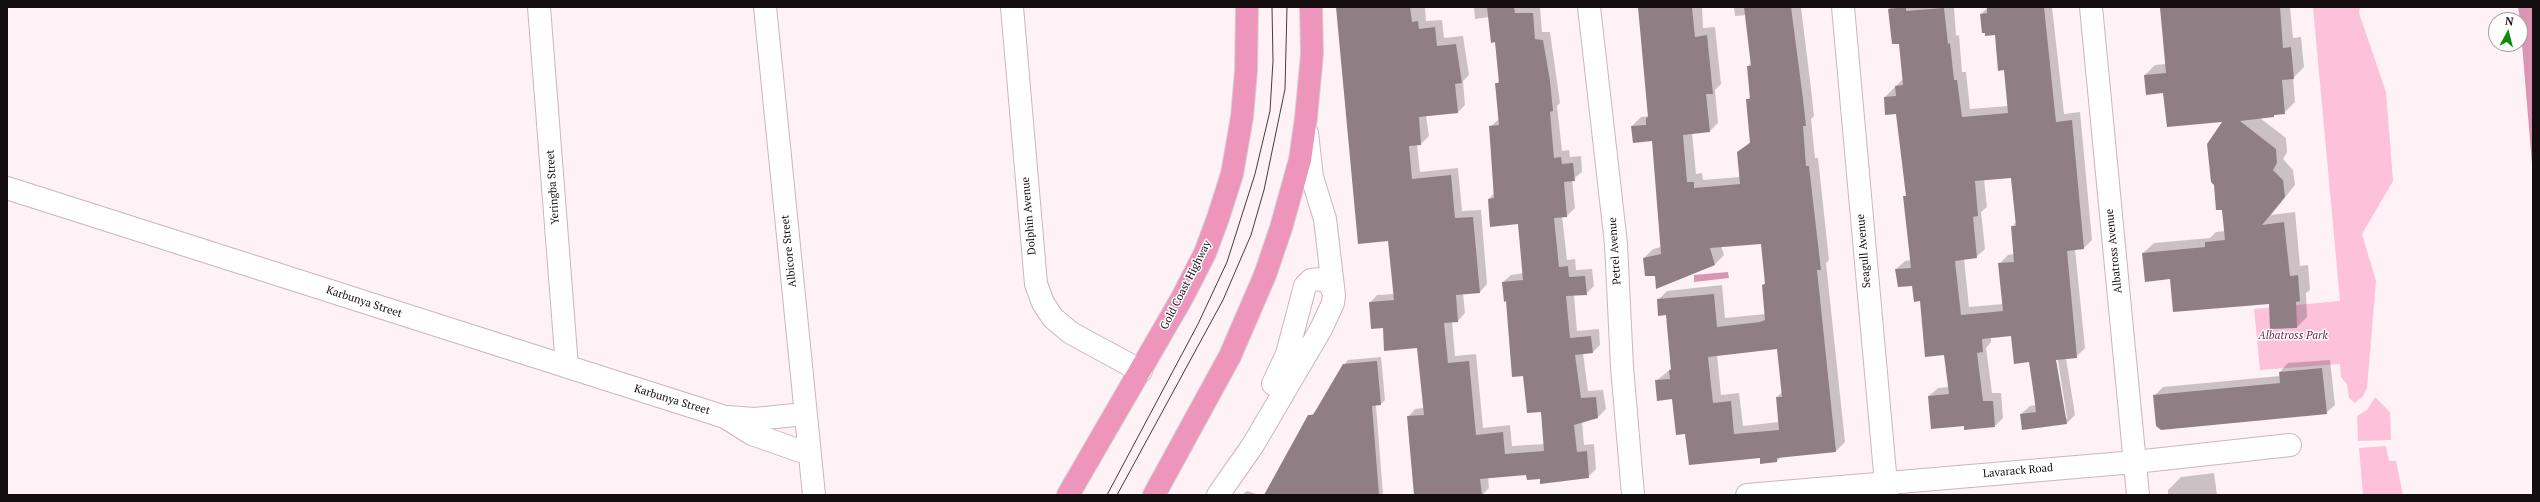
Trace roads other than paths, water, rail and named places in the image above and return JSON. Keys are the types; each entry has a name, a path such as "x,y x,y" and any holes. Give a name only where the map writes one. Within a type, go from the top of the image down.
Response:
{"highway":[{"name":"Gold Coast Highway","path":"1068,495 1141,371 1205,253 1232,174 1246,70 1247,7"},
{"path":"1154,495 1230,356 1259,289 1283,220 1300,160 1306,118 1312,54 1311,7"}],"street":[{"name":"Yeringba Street","path":"539,7 567,367"},
{"name":"Albicore Street","path":"765,7 814,495"},
{"name":"Dolphin Avenue","path":"1012,7 1036,284 1043,303 1053,318 1071,332 1141,371"},
{"name":"Petrel Avenue","path":"1589,7 1616,244 1622,368 1633,495"},
{"name":"Seagull Avenue","path":"1843,7 1880,439 1886,488"},
{"name":"Albatross Avenue","path":"2091,7 2138,495"},
{"path":"1222,489 1253,445 1331,308 1333,291 1325,220 1312,177 1306,118"},
{"name":"Karbunya Street","path":"7,188 720,415 755,419 805,414"},
{"path":"7,199 32,197"},
{"path":"1222,489 1243,440 1284,361 1305,286 1311,280 1321,279 1330,284 1333,291"},
{"name":"Karbunya Street","path":"720,415 752,434 809,454"},
{"name":"Lavarack Road","path":"1747,495 1886,488 2290,445"}],"tram line":[{"path":"1107,495 1198,324 1227,262 1255,174 1270,111 1273,61 1272,7"},
{"path":"1117,495 1223,300 1251,235 1264,190 1285,89 1287,7"}],"park label":[{"name":"Albatross Park","path":"2293,336"}]}
